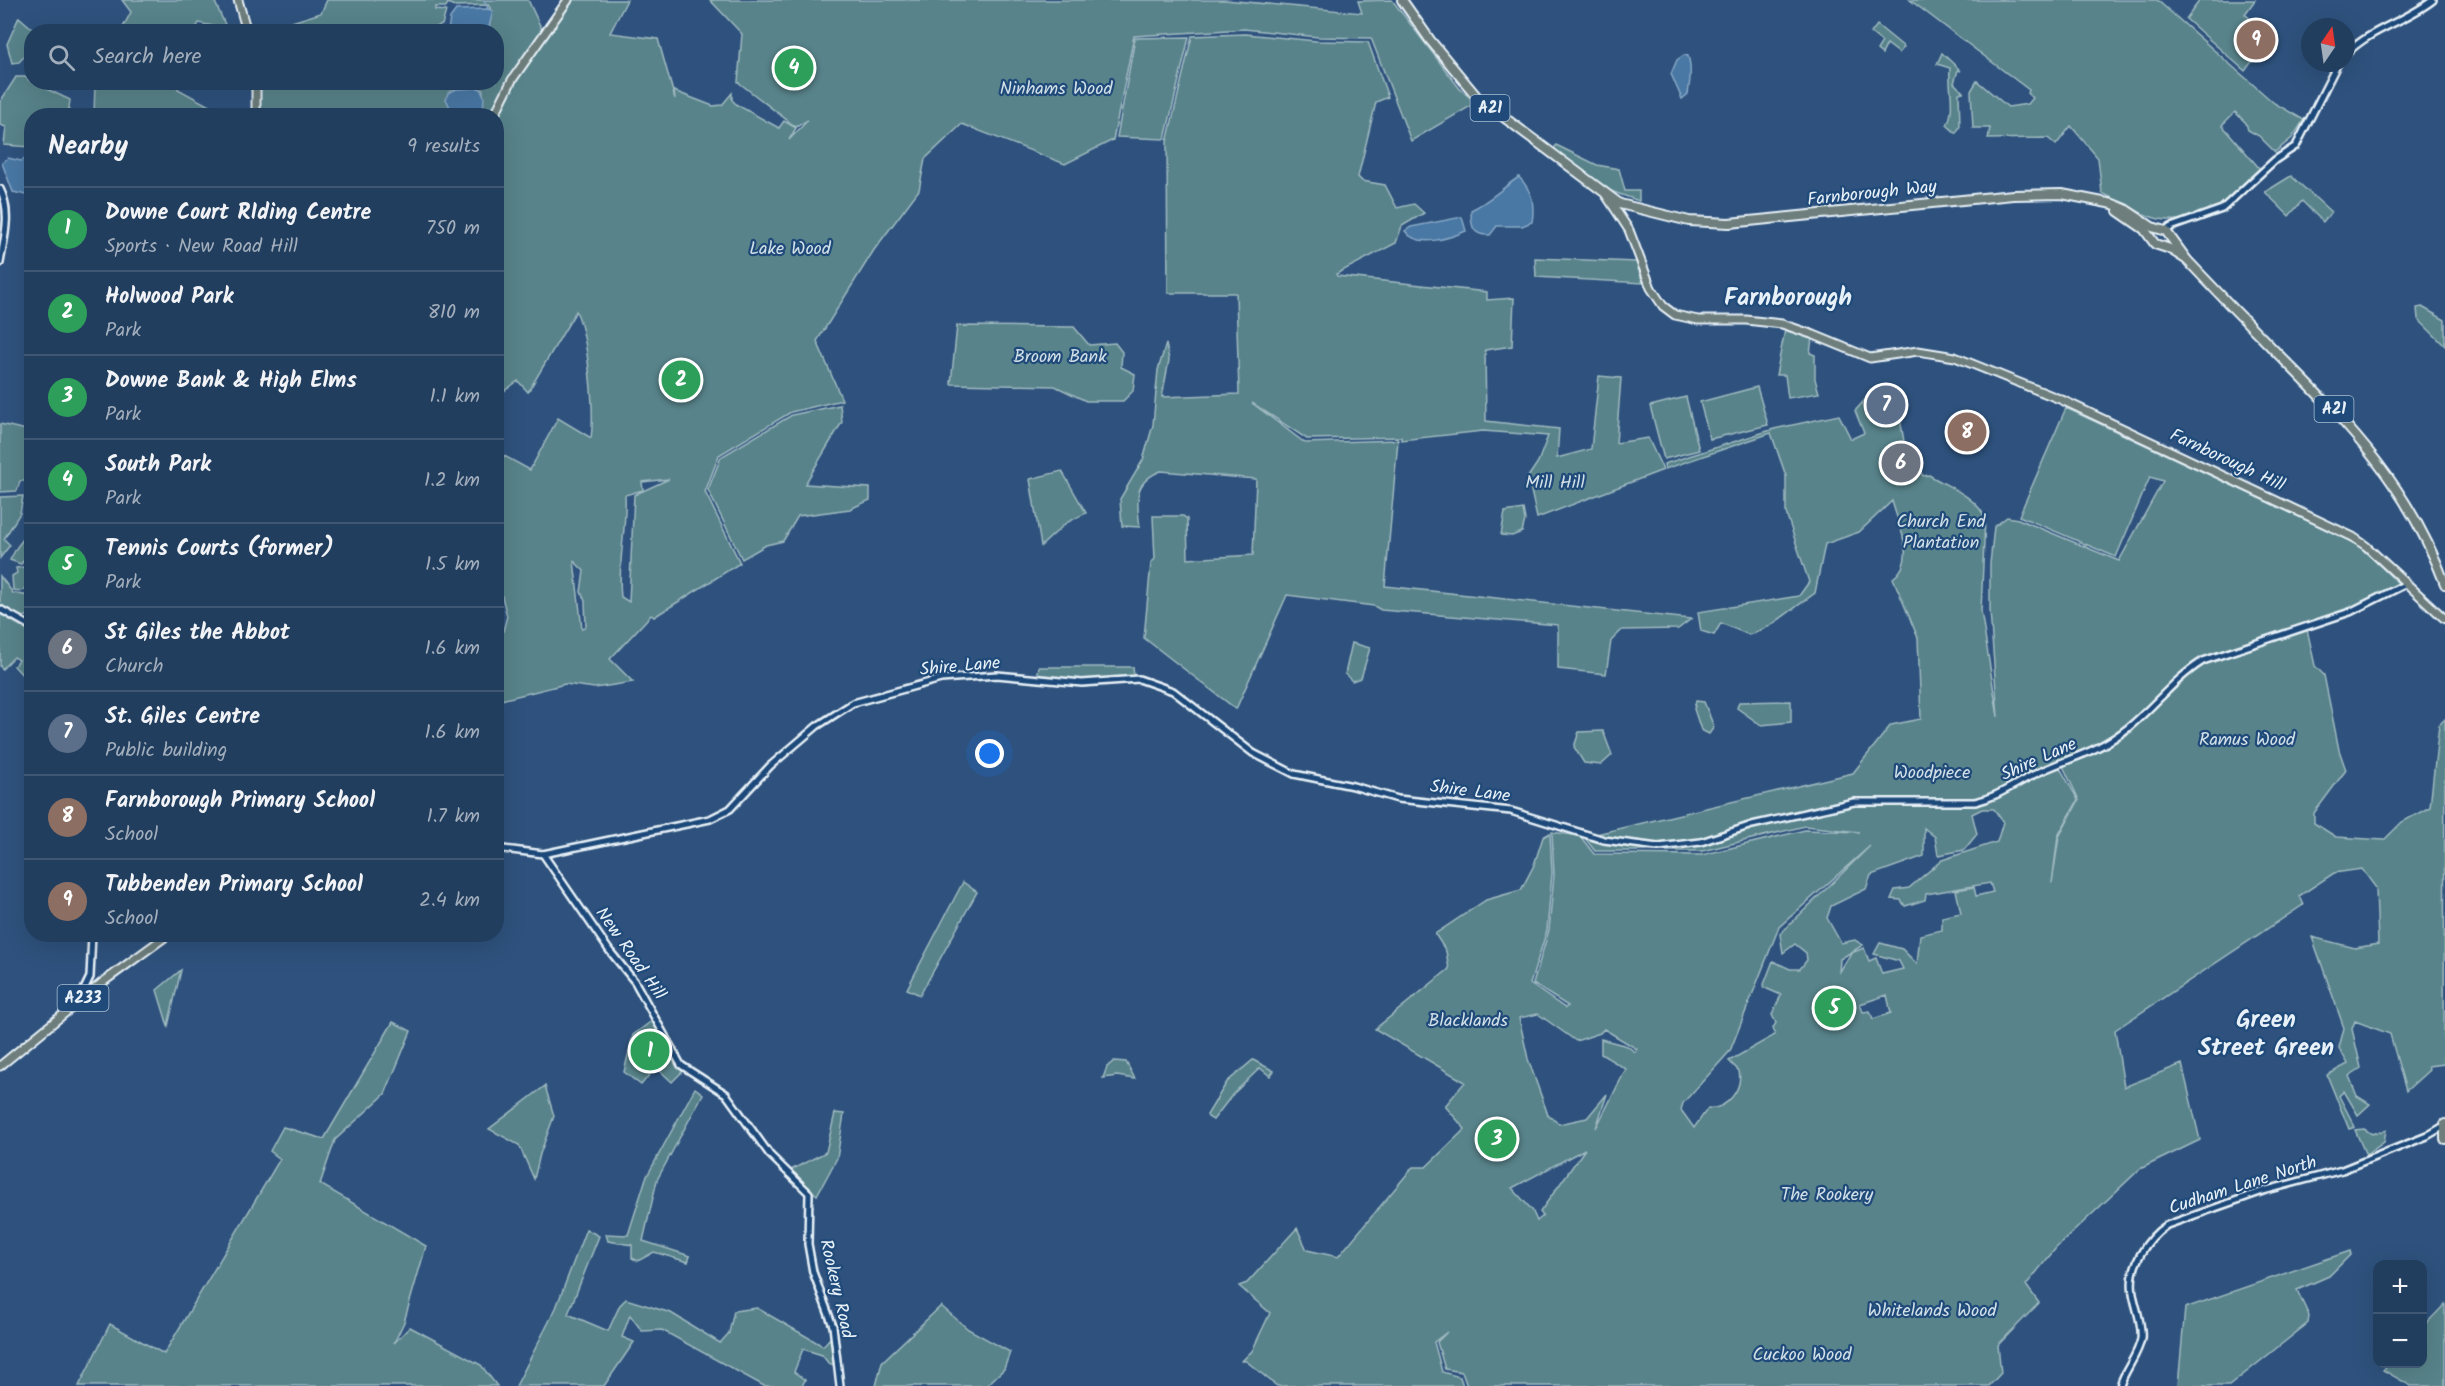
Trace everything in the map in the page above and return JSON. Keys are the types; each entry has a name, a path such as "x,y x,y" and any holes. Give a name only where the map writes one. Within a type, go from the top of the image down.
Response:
{"highway":[{"name":"A21","path":"1402,0 1471,92 1518,130 1617,200"},
{"name":"Farnborough Way","path":"1617,200 1643,210 1683,220 1714,224 2030,193 2070,195 2125,209 2164,233 2187,260 2370,449 2416,519 2445,585"},
{"name":"Farnborough Way","path":"2104,202 2142,226 2155,244 2187,260"},
{"path":"2152,237 2164,233 2162,246"},
{"path":"2444,1125 2445,1139"}],"main road":[{"path":"238,0 244,24"},
{"path":"498,108 512,80 568,0"},
{"path":"256,90 256,108"},
{"path":"1603,192 1622,216"},
{"path":"1617,200 1622,216"},
{"name":"Farnborough Hill","path":"1622,216 1651,288 1663,306 1675,315 1698,320 1746,320 1782,324 1814,334 1870,358 1910,352 1932,352 1955,357 1988,369 2062,399 2332,527 2363,544 2445,619"},
{"name":"Farnborough Hill","path":"2436,610 2445,612"},
{"name":"A233","path":"0,1066 158,942"}],"street":[{"path":"2355,47 2376,30 2410,16 2433,0"},
{"path":"2164,233 2171,227 2222,209 2275,160 2296,146 2333,72"},
{"path":"0,189 5,200 7,225 0,263"},
{"name":"Shire Lane","path":"504,849 543,854 710,819 729,809 770,766 817,726 853,703 941,679 997,675 1082,683 1139,679 1173,691 1253,753 1294,774 1353,786 1398,799 1510,811 1604,840 1658,847 1701,842 1752,825 1854,802 1975,802 1990,798 2031,776 2087,755 2106,744 2137,720 2182,674 2203,661 2350,612 2406,584"},
{"path":"0,609 24,622"},
{"name":"New Road Hill","path":"543,854 609,950 634,982 681,1065 726,1094 770,1155 806,1189 811,1199"},
{"path":"77,1004 90,977 92,942"},
{"name":"Cudham Lane North","path":"2120,1386 2141,1339 2132,1289 2134,1275 2146,1244 2155,1233 2167,1225 2257,1194 2342,1170 2427,1136 2444,1125"},
{"path":"2427,1136 2445,1139"},
{"name":"Rookery Road","path":"811,1199 808,1244 813,1272 833,1326 840,1386"}],"green space":[{"path":"122,0 214,0 225,24 125,24 131,12"},
{"path":"327,0 528,0 544,34 572,0 627,0 610,33 658,39 675,99 674,91 713,106 722,105 732,93 732,100 737,105 779,128 784,121 796,128 789,140 808,120 796,127 738,82 742,34 710,0 1225,0 1362,13 1358,1 1392,0 1460,89 1476,103 1411,141 1371,38 1318,37 1244,29 1134,36 1113,140 1065,164 962,124 925,159 919,190 874,250 817,341 842,400 791,412 719,455 705,492 740,563 654,617 651,615 610,659 633,682 595,688 565,684 504,699 504,627 507,616 504,604 504,456 530,470 558,418 591,438 592,410 590,373 584,337 576,311 528,392 518,381 504,391 504,108 483,108 483,90 504,90 504,24 489,24 492,11 488,5 454,6 448,3 446,7 435,7 435,10 446,11 442,24 290,24 321,13","holes":["669,479 634,495 629,602 621,597 620,584 625,495 643,490 642,482","574,561 584,571 581,592 585,601 586,626 582,629"]},
{"path":"1910,0 2157,0 2274,103 2304,120 2292,138 2275,152 2259,136 2248,130 2246,123 2235,112 2222,125 2260,169 2236,197 2211,211 2183,219 2170,220 2148,216 2102,193 2098,158 2071,126 2056,145 2048,138 1988,139 1990,128 1973,128 1971,91 1977,81 2008,107 2028,104 2033,98 2028,93 2029,90"},
{"path":"2200,0 2255,0 2245,14 2270,37 2245,71 2186,19"},
{"path":"19,17 27,24 24,24 24,57 19,62 12,63 7,44"},
{"path":"1877,25 1904,47 1899,53 1887,44 1882,54 1877,50 1882,42 1871,33"},
{"name":"Mill Hill","path":"1245,34 1316,41 1368,42 1388,97 1376,102 1358,177 1362,181 1385,185 1397,208 1414,204 1424,213 1402,226 1396,243 1336,274 1337,276 1487,292 1487,300 1514,298 1512,346 1485,350 1486,421 1559,429 1557,458 1591,449 1599,376 1621,378 1616,443 1648,438 1663,470 1537,518 1528,477 1538,462 1548,436 1483,431 1401,440 1401,437 1307,439 1252,403 1305,443 1398,440 1385,586 1691,619 1678,629 1622,630 1611,641 1606,674 1558,669 1558,625 1381,610 1374,606 1287,595 1236,709 1144,638 1151,563 1155,559 1153,516 1183,516 1187,519 1188,559 1253,555 1256,479 1161,471 1145,481 1138,494 1140,527 1122,526 1120,499 1143,460 1153,425 1158,370 1166,344 1169,360 1162,397 1239,394 1236,293 1168,293 1167,142 1192,36"},
{"path":"1189,37 1165,139 1117,137 1135,38"},
{"path":"1942,53 1961,71 1958,70 1954,83 1963,92 1959,93 1960,126 1956,133 1947,125 1951,112 1950,68 1937,64"},
{"path":"16,77 24,77 24,90 49,90 70,100 69,108 24,108 24,146 4,145 6,127 0,125 0,102"},
{"path":"95,90 180,90 213,108 94,108"},
{"path":"260,90 454,90 448,93 446,99 450,108 260,108"},
{"path":"1556,145 1597,165 1619,169 1625,191 1639,191 1639,201 1611,191 1554,150"},
{"path":"2291,176 2331,212 2323,222 2302,201 2289,216 2265,192"},
{"path":"1535,258 1636,262 1643,283 1536,277"},
{"path":"2422,307 2445,320 2445,346 2418,319 2417,308"},
{"name":"Broom Bank","path":"957,326 1074,327 1089,345 1115,343 1122,352 1121,367 1135,374 1133,391 1123,401 1086,401 1055,386 951,384"},
{"path":"1785,330 1812,338 1810,353 1815,355 1815,379 1819,393 1788,398 1785,375 1776,375"},
{"path":"1757,387 1768,425 1710,439 1700,402"},
{"path":"1871,393 1882,408 1896,405 1905,447 1923,476 1929,475 1969,498 1985,518 1981,611 1998,717 1990,611 1990,564 1994,527 2007,517 2018,519 2119,561 2163,481 2150,477 2116,557 2019,516 2066,408 2357,544 2400,585 2349,610 2202,660 2177,679 2117,733 2096,748 2032,773 2021,765 2031,774 2060,768 2078,800 2058,836 2052,883 2059,837 2079,800 2063,766 2088,757 2132,732 2130,728 2183,675 2204,662 2307,629 2315,666 2324,675 2339,750 2346,770 2314,813 2314,823 2336,837 2384,840 2402,822 2430,807 2439,725 2445,719 2444,1064 2428,1066 2429,1070 2406,1091 2390,1034 2355,1021 2352,1029 2361,1068 2349,1076 2357,1096 2370,1104 2358,1115 2344,1091 2339,1096 2355,1127 2349,1129 2327,1075 2348,1064 2339,1048 2344,1028 2312,937 2355,948 2378,944 2376,888 2362,869 2334,873 2299,896 2303,905 2115,1030 2124,1087 2182,1064 2200,1140 2140,1169 2056,1248 2026,1285 2039,1303 1998,1345 2001,1373 1989,1386 1467,1386 1462,1372 1445,1369 1437,1342 1447,1332 1434,1342 1442,1372 1460,1377 1463,1386 1277,1386 1246,1361 1242,1361 1252,1351 1270,1313 1239,1286 1247,1283 1297,1228 1307,1250 1338,1257 1413,1167 1426,1167 1465,1129 1445,1106 1465,1082 1375,1029 1449,969 1446,951 1435,934 1486,900 1521,890 1534,865 1543,837 1550,833 1552,873 1547,930 1530,984 1565,1008 1568,1006 1533,984 1549,930 1554,875 1552,832 1580,836 1594,854 1702,855 1805,830 1859,832 1805,826 1702,851 1595,851 1584,837 1853,773 1891,725 1921,719 1918,638 1893,578 1904,562 1905,552 1902,531 1892,501 1859,532 1825,544 1815,593 1770,626 1749,635 1721,623 1714,635 1701,631 1698,612 1799,596 1809,582 1786,513 1786,476 1771,433 1665,469 1664,464 1774,429 1839,415 1851,439 1864,433 1855,411","holes":["1982,809 1994,809 2003,822 1997,842 1942,860 1909,888 1895,890 1891,899 1901,900 1905,906 1925,900 1926,894 1990,883 1993,892 1976,896 1974,887 1956,890 1961,913 1942,917 1942,930 1920,935 1917,964 1902,949 1880,943 1874,954 1899,961 1903,969 1882,974 1876,958 1869,961 1864,948 1851,953 1839,973 1840,959 1863,945 1855,940 1841,943 1827,918 1831,906 1866,889 1871,875 1924,856 1924,828 1935,837 1938,855 1964,850 1977,834 1972,814","1870,846 1780,934 1783,953 1795,944 1806,953 1807,960 1800,969 1790,969 1773,961 1763,987 1781,995 1772,1015 1776,1023 1773,1028 1775,1035 1729,1061 1739,1071 1739,1085 1736,1091 1721,1106 1708,1108 1694,1128 1681,1110 1683,1103 1730,1051 1779,927","1887,995 1891,1013 1873,1019 1870,1011 1863,1012 1860,1004","1538,1014 1576,1041 1600,1033 1604,1029 1637,1049 1635,1052 1627,1046 1601,1039 1601,1054 1626,1069 1596,1128 1607,1094 1587,1118 1559,1124 1548,1115 1528,1059 1519,1018","1585,1149 1540,1212 1543,1216 1537,1221 1532,1210 1512,1188"]},
{"path":"1686,397 1699,450 1664,459 1650,406"},
{"path":"840,405 842,422 805,484 870,488 870,500 850,509 798,516 783,541 766,545 742,559 708,490 721,457 792,415"},
{"path":"0,424 24,429 24,481 20,481 17,491 0,492"},
{"path":"1062,471 1086,513 1066,523 1041,546 1030,479"},
{"path":"23,496 20,513 4,539 10,545 0,558 0,497"},
{"path":"1523,509 1525,520 1522,532 1512,536 1501,535 1505,512"},
{"path":"24,538 24,560 21,564 10,560"},
{"path":"24,567 24,589 22,591 13,590 12,576 17,573 16,568"},
{"path":"0,576 13,593 24,595 24,617 0,605"},
{"path":"0,614 24,628 24,677 14,666 19,660 14,657 2,669 0,666"},
{"path":"1352,643 1370,648 1361,678 1352,681 1345,674"},
{"path":"1039,667 1133,667 1134,679 1082,681 1037,678"},
{"path":"1696,701 1704,702 1714,727 1709,734 1701,730 1694,709"},
{"path":"1791,701 1791,722 1761,725 1737,708 1739,702"},
{"path":"1603,731 1612,755 1601,765 1584,763 1574,747 1579,732"},
{"path":"963,882 977,892 920,995 907,989"},
{"path":"181,970 168,1026 157,990"},
{"path":"653,1020 679,1067 684,1070 672,1082 656,1067 641,1085 624,1072 633,1035"},
{"path":"393,1022 411,1031 385,1094 335,1140 320,1184 426,1246 404,1322 394,1343 410,1327 481,1365 497,1386 79,1386 110,1324 164,1354 280,1159 270,1151 283,1127 324,1139"},
{"path":"1253,1060 1274,1071 1270,1076 1260,1068 1233,1094 1213,1120 1208,1117 1207,1115 1227,1082"},
{"path":"1114,1061 1126,1062 1135,1079 1117,1076 1103,1078 1107,1067"},
{"path":"545,1086 554,1116 540,1154 534,1179 519,1145 489,1129"},
{"path":"695,1088 703,1094 657,1180 643,1241 690,1256 688,1262 654,1252 638,1261 632,1258 632,1245 608,1241 606,1234 628,1235 646,1178"},
{"path":"835,1113 844,1114 837,1158 817,1195 789,1171 826,1152"},
{"path":"2364,1129 2372,1134 2386,1130 2384,1142 2366,1155 2355,1130"},
{"path":"586,1229 599,1236 568,1314 608,1331 620,1305 626,1299 671,1313 720,1343 729,1333 734,1311 757,1308 823,1346 831,1337 835,1364 829,1364 822,1355 803,1349 794,1372 805,1380 802,1386 764,1386 662,1330 642,1331 630,1315 622,1337 634,1342 604,1386 516,1386 556,1308"},
{"path":"2350,1251 2351,1254 2329,1276 2297,1290 2309,1316 2308,1323 2229,1386 2178,1386 2185,1308"},
{"path":"2445,1304 2445,1386 2411,1386 2383,1370 2385,1368 2427,1368 2427,1323"},
{"path":"941,1306 968,1329 1010,1352 1004,1369 986,1386 876,1386 882,1362"}],"water":[{"path":"488,9 493,11 490,24 449,24 450,18 456,10"},
{"path":"1684,55 1688,56 1690,75 1688,94 1682,99 1671,74 1677,60"},
{"path":"455,90 481,90 484,96 483,108 450,108 446,99 448,93"},
{"path":"8,158 24,160 24,194 13,192 2,163"},
{"path":"1519,177 1527,187 1531,198 1532,222 1522,226 1497,226 1490,235 1476,232 1471,221 1471,210"},
{"path":"1462,217 1466,231 1443,239 1418,240 1405,231 1411,227"}],"waterway":[{"path":"484,0 488,9"}],"place":[{"name":"Tubbenden Primary School","path":"2256,40"},
{"name":"South Park","path":"794,68"},
{"name":"Holwood Park","path":"681,380"},
{"name":"St. Giles Centre","path":"1886,405"},
{"name":"Farnborough Primary School","path":"1967,432"},
{"name":"St Giles the Abbot","path":"1901,463"},
{"name":"Tennis Courts (former)","path":"1834,1008"},
{"name":"Downe Court RIding Centre","path":"650,1051"},
{"name":"Downe Bank & High Elms","path":"1497,1139"}],"district":[{"name":"Farnborough","path":"1788,298"},
{"name":"Green Street Green","path":"2266,1034"}],"park label":[{"name":"Ninhams Wood","path":"1056,89"},
{"name":"Lake Wood","path":"790,249"},
{"name":"Church End Plantation","path":"1941,532"},
{"name":"Ramus Wood","path":"2247,740"},
{"name":"Woodpiece","path":"1932,773"},
{"name":"Blacklands","path":"1468,1021"},
{"name":"The Rookery","path":"1827,1195"},
{"name":"Whitelands Wood","path":"1932,1311"},
{"name":"Cuckoo Wood","path":"1802,1355"}]}
